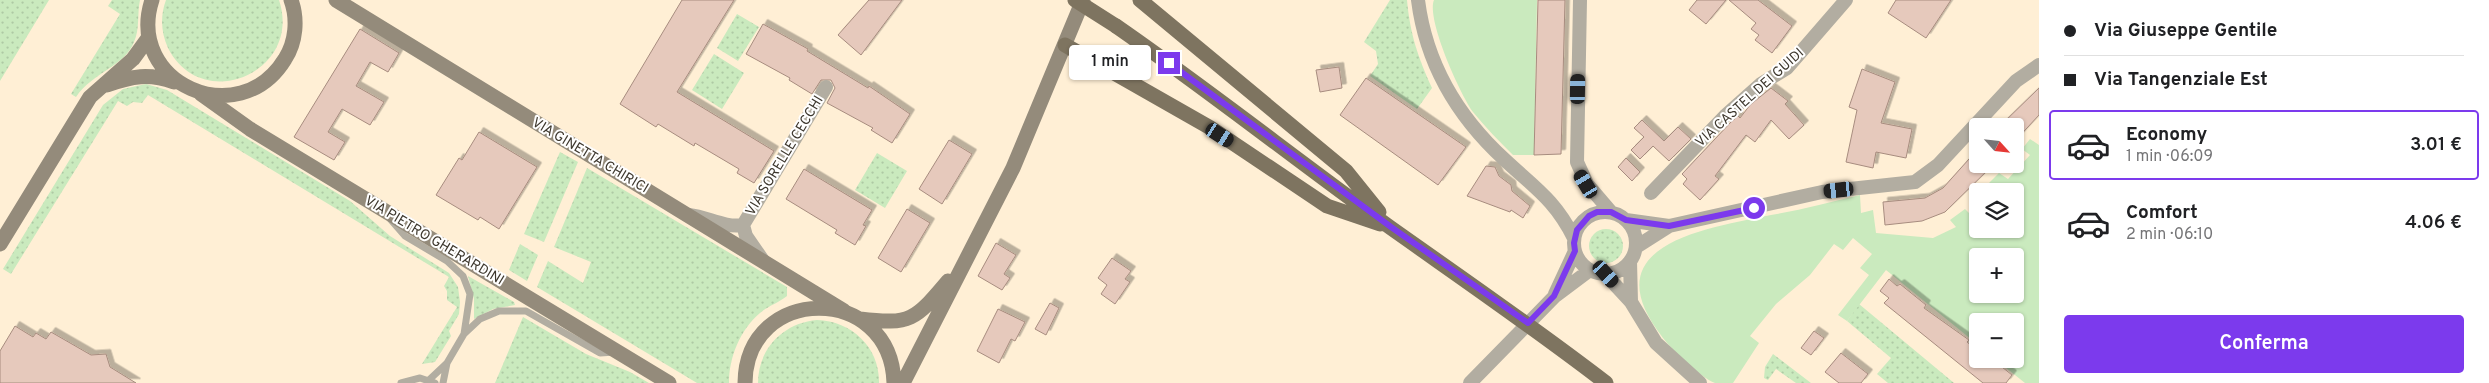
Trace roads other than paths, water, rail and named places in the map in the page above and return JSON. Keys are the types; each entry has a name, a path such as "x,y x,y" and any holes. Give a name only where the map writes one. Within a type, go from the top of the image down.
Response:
{"main road":[{"path":"152,0 148,14 149,37 164,70 181,85"},
{"path":"99,88 126,78 149,75 181,85 201,94 220,96 239,94 262,84 280,66 292,44 295,19 291,0"},
{"name":"VIA GINETTA CHIRICI","path":"336,0 844,311"},
{"path":"1075,0 1116,26 1275,140 1391,227 1528,323 1606,383"},
{"path":"903,383 910,374 962,265 1013,168 1083,0"},
{"path":"1140,0 1346,171 1391,227"},
{"path":"0,244 82,110 99,88 133,59 149,37"},
{"path":"1064,45 1209,127 1327,206 1391,227"},
{"name":"VIA PIETRO GHERARDINI","path":"201,94 244,125 669,383"},
{"path":"859,318 889,322 910,318 925,308 962,265"},
{"path":"745,383 746,368 753,348 772,325 790,314 806,309 823,307 844,311 859,318 873,330 884,344 892,365 894,383"}],"street":[{"path":"1418,0 1420,19 1429,49 1455,102 1492,148 1561,212 1581,262 1590,270 1606,274 1621,270 1630,261 1636,247 1634,230 1626,220"},
{"path":"1580,0 1577,162 1586,184 1611,212 1626,220 1669,226"},
{"name":"VIA CASTEL DEI GUIDI","path":"1651,193 1732,110 1756,88 1786,68 1846,0"},
{"path":"1636,247 1669,226 1822,192 1909,183 1922,179 2016,81 2039,65"},
{"name":"VIA SORELLE CECCHI","path":"743,225 826,87"},
{"path":"1554,296 1575,245 1579,226 1589,216 1597,212 1611,212"},
{"path":"689,216 706,218 725,226 743,225 746,236 764,262"},
{"path":"1630,261 1631,302"},
{"path":"1470,383 1554,296 1590,270"},
{"path":"1606,274 1631,302 1656,343 1700,383"}],"lane":[{"path":"379,208 405,236 447,261 462,276 470,294 464,334"},
{"path":"401,383 414,378 432,381 447,363 464,334 487,314 499,311 521,310 533,314 600,354 618,352"},
{"path":"443,383 447,363"}]}
